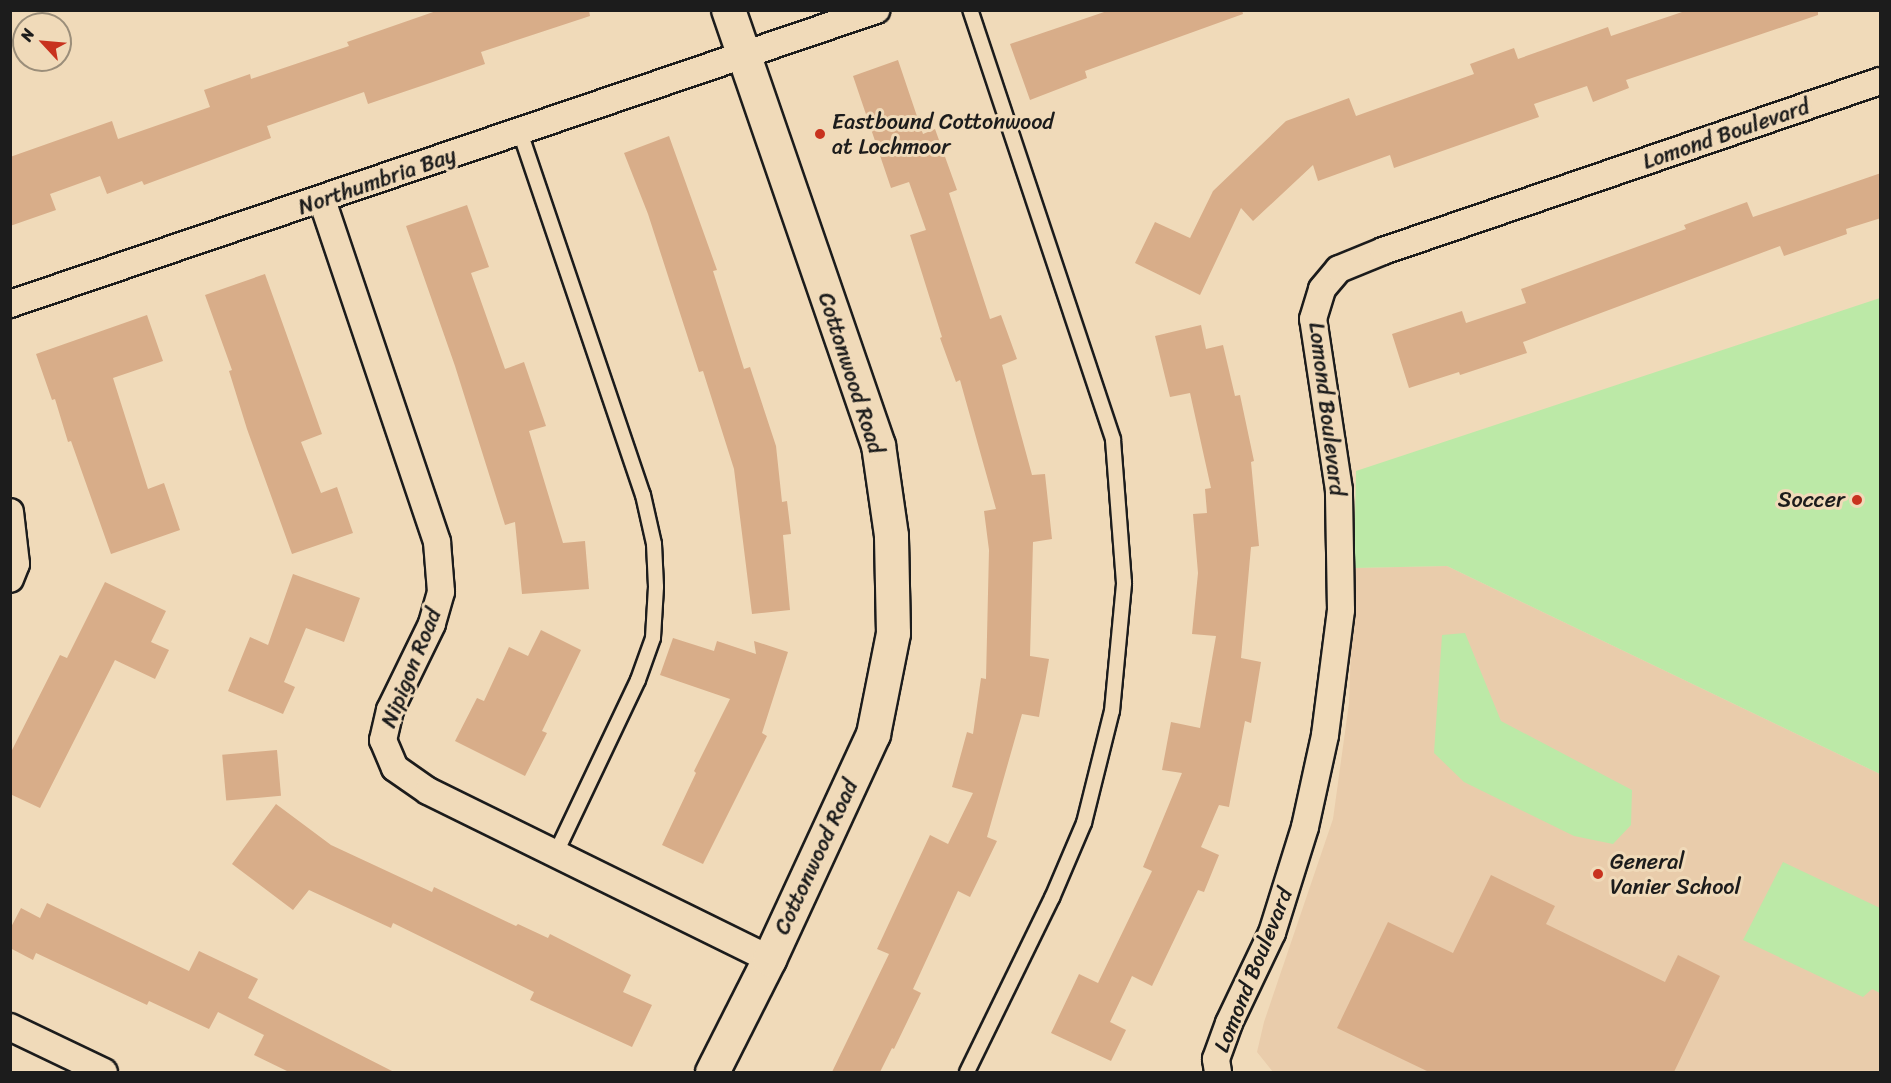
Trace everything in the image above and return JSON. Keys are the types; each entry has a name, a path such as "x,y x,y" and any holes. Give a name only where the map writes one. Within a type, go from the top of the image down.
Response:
{"street":[{"name":"Cottonwood Road","path":"712,1072 769,958 873,734 893,633 891,535 878,445 728,10"},
{"name":"Northumbria Bay","path":"10,304 322,201 876,10"},
{"name":"Lomond Boulevard","path":"1218,1072 1216,1059 1228,1023 1272,933 1305,827 1325,735 1341,610 1339,490 1313,319 1322,289 1339,269 1383,251 1881,81"},
{"name":"Nipigon Road","path":"322,201 437,542 441,592 432,624 390,710 383,740 395,768 428,791 769,958"},
{"path":"10,512 16,564 10,579"},
{"path":"10,1027 104,1072"}],"lane":[{"path":"967,1072 1052,898 1084,823 1112,711 1124,583 1113,439 970,10"},
{"path":"520,132 643,495 654,544 656,587 653,638 639,680 555,855"}],"shaded area":[{"name":"General Vanier School","path":"1447,566 1880,774 1880,1072 1273,1072 1257,1052 1264,1022 1333,819 1349,703 1354,568"}],"green space":[{"path":"1880,298 1880,774 1447,566 1354,568 1356,471"},
{"path":"1465,633 1501,721 1632,790 1631,825 1613,844 1574,836 1464,782 1434,753 1442,635"},
{"path":"1783,862 1880,908 1880,993 1872,989 1863,997 1743,940"}],"building":[{"path":"439,10 589,10 590,16 481,52 485,64 430,83 368,104 364,92 267,126 271,138 144,185 142,181 107,194 100,176 50,194 56,210 10,226 10,157 112,121 118,139 210,107 204,90 250,74 251,79 349,46 347,42"},
{"path":"1110,10 1242,10 1243,14 1085,71 1087,78 1030,100 1010,44"},
{"path":"1688,10 1818,10 1818,15 1626,80 1629,88 1593,102 1587,86 1534,104 1539,117 1394,168 1390,155 1318,181 1313,165 1253,221 1241,208 1200,295 1135,263 1155,222 1190,238 1213,191 1286,121 1349,98 1356,116 1474,74 1470,64 1514,48 1518,59 1608,27 1611,36"},
{"path":"898,60 923,134 935,129 957,190 949,193 990,319 1001,315 1017,359 1002,365 1032,475 1045,474 1052,539 1033,542 1030,656 1049,659 1039,717 1022,714 987,837 997,841 970,897 958,891 913,989 921,993 894,1049 892,1048 880,1072 832,1072 889,954 877,949 930,835 948,844 973,793 952,787 967,732 973,734 981,678 986,679 989,550 984,511 996,509 960,380 956,382 940,338 942,337 910,235 926,230 909,182 891,188 853,76"},
{"path":"669,136 717,270 713,271 744,369 750,367 776,446 782,502 787,501 791,534 783,535 790,610 752,614 734,469 703,371 699,372 648,214 624,153"},
{"path":"1881,173 1881,218 1846,229 1847,234 1784,256 1780,246 1523,342 1527,353 1460,375 1459,372 1409,388 1392,334 1462,311 1466,323 1526,303 1521,289 1686,229 1684,225 1747,202 1753,217"},
{"path":"467,205 489,267 471,273 505,369 524,362 546,426 529,431 563,543 585,541 589,589 522,594 515,522 505,525 455,366 406,226"},
{"path":"265,274 322,434 301,442 321,493 337,487 353,533 292,554 247,429 229,371 232,370 205,295"},
{"path":"147,315 163,361 113,378 148,489 164,483 180,530 111,554 71,441 68,442 55,399 52,400 36,354"},
{"path":"1201,325 1206,349 1223,345 1235,396 1240,395 1254,461 1251,462 1259,546 1251,547 1241,658 1261,662 1251,723 1245,721 1229,807 1219,805 1201,847 1219,855 1204,892 1198,890 1152,986 1132,976 1110,1022 1126,1030 1111,1061 1051,1033 1079,974 1098,983 1152,871 1143,867 1182,773 1162,770 1171,722 1200,728 1216,636 1192,634 1198,573 1193,514 1207,513 1205,489 1211,488 1190,393 1170,397 1155,336"},
{"path":"293,574 360,598 344,642 306,628 284,682 295,687 283,714 228,691 250,637 268,645"},
{"path":"105,582 166,611 151,642 169,650 155,679 115,660 40,808 10,794 10,754 60,655 67,658"},
{"path":"541,630 581,650 542,731 547,733 525,776 455,741 477,698 484,701 509,647 528,656"},
{"path":"673,638 714,651 717,641 756,654 754,641 788,652 762,733 767,736 703,864 662,845 696,773 694,771 730,699 660,675"},
{"path":"277,750 281,796 226,801 222,755"},
{"path":"276,804 331,845 432,892 434,887 516,926 518,924 548,938 550,934 631,975 623,992 652,1005 632,1047 530,1000 534,992 393,923 391,928 309,890 293,910 232,864"},
{"path":"1491,875 1555,906 1546,924 1665,982 1678,955 1720,976 1674,1072 1429,1072 1337,1028 1388,922 1453,953"},
{"path":"47,903 189,971 199,951 258,979 248,998 394,1072 289,1072 254,1055 264,1035 218,1012 209,1029 149,1001 147,1005 36,953 33,960 10,948 10,929 21,908 40,918"}],"place":[{"name":"Eastbound Cottonwood at Lochmoor","path":"820,134"},
{"name":"Soccer","path":"1857,500"},
{"name":"General Vanier School","path":"1598,874"}]}
